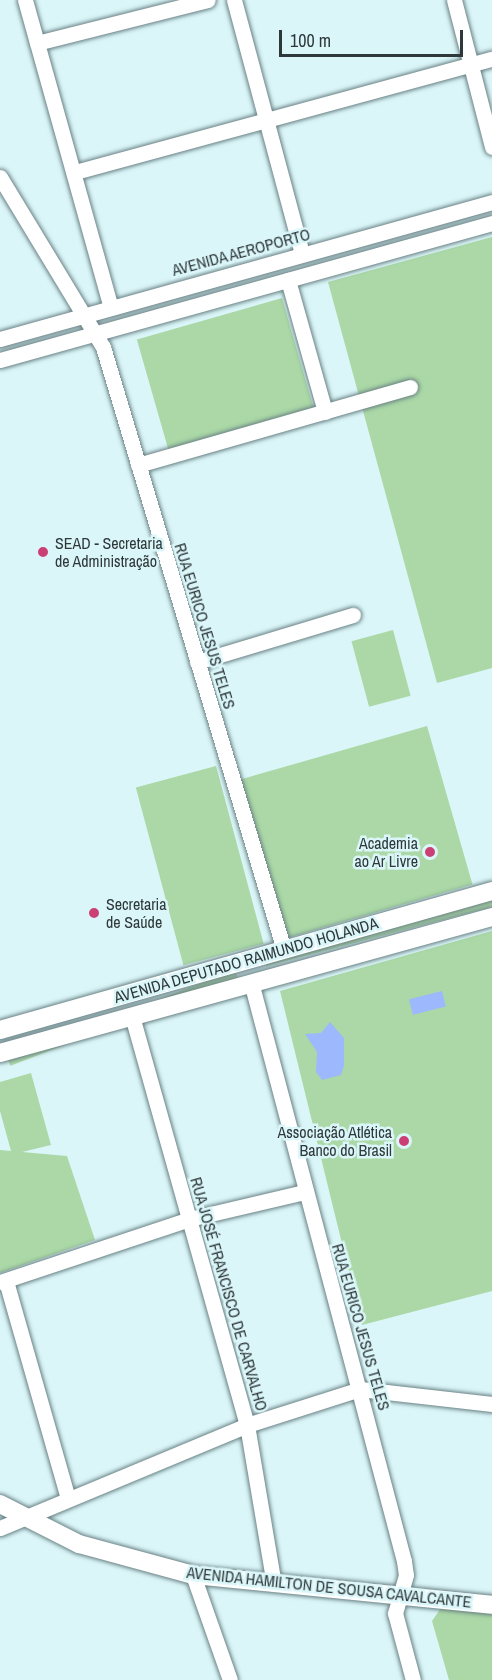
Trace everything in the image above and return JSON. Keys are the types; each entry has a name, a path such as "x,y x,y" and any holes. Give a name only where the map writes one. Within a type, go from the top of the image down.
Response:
{"main road":[{"name":"AVENIDA DEPUTADO RAIMUNDO HOLANDA","path":"0,1030 492,891"},
{"name":"AVENIDA DEPUTADO RAIMUNDO HOLANDA","path":"0,1053 492,917"},
{"name":"AVENIDA HAMILTON DE SOUSA CAVALCANTE","path":"0,1504 24,1518 108,1554 193,1575 492,1605"}],"street":[{"path":"25,0 111,307"},
{"path":"37,43 208,0"},
{"path":"234,0 302,254"},
{"path":"454,0 492,147"},
{"path":"75,172 492,59"},
{"name":"RUA EURICO JESUS TELES","path":"0,177 97,333 284,950"},
{"name":"AVENIDA AEROPORTO","path":"0,339 492,202"},
{"path":"0,360 492,223"},
{"path":"288,279 325,412"},
{"path":"138,465 410,387"},
{"path":"197,662 353,615"},
{"name":"RUA EURICO JESUS TELES","path":"251,982 304,1192 360,1389 406,1575 397,1596 397,1625 413,1680"},
{"name":"RUA JOSÉ FRANCISCO DE CARVALHO","path":"132,1016 247,1425 274,1584"},
{"path":"68,1498 3,1281 189,1219 304,1192"},
{"path":"0,1528 247,1425 360,1389 492,1404"},
{"path":"193,1575 230,1680"}],"green space":[{"path":"492,237 492,668 437,683 328,282"},
{"path":"282,298 314,410 169,451 137,340"},
{"path":"393,630 411,696 369,707 351,641"},
{"path":"427,726 472,885 283,939 238,780"},
{"path":"216,766 264,944 183,965 136,787"},
{"path":"492,897 492,907 266,966 267,961"},
{"name":"Associação Atlética Banco do Brasil","path":"492,931 492,1291 362,1325 280,991"},
{"path":"235,970 238,978 10,1066 7,1057"},
{"path":"31,1073 51,1145 22,1152 67,1156 95,1240 0,1273 0,1150 11,1151 0,1111 0,1082"},
{"path":"441,1608 492,1612 492,1680 449,1680 432,1621"}],"water":[{"path":"442,991 446,1007 413,1015 409,999"},
{"path":"330,1022 344,1038 344,1066 341,1075 322,1080 316,1072 317,1052 305,1034 321,1033"}],"place":[{"name":"SEAD - Secretaria de Administração","path":"43,552"},
{"name":"Academia ao Ar Livre","path":"430,852"},
{"name":"Secretaria de Saúde","path":"94,913"},
{"name":"Associação Atlética Banco do Brasil","path":"404,1141"}]}
